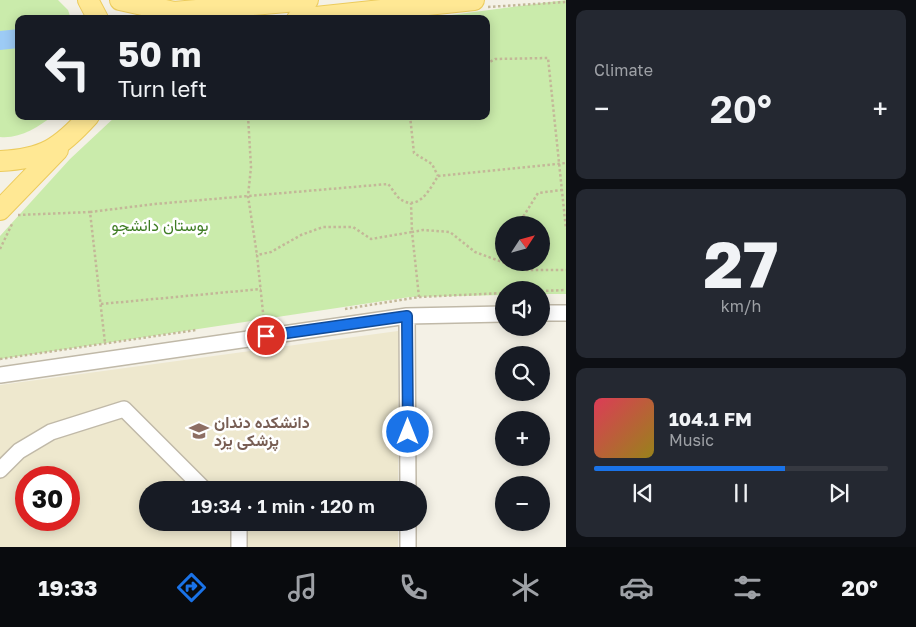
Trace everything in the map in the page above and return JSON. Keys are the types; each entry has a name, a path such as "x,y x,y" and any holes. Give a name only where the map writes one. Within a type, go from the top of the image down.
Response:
{"main road":[{"path":"88,0 96,15"},
{"path":"120,0 174,12 308,0"},
{"path":"334,15 474,0"},
{"path":"8,212 85,120"},
{"path":"0,162 21,160 45,153 67,140"}],"street":[{"path":"550,313 566,313"},
{"path":"0,375 407,316 495,314"},
{"path":"407,316 408,481"},
{"path":"0,470 20,451 51,432 124,409 196,481"},
{"path":"239,531 239,547"},
{"path":"408,531 408,547"}],"path":[{"path":"490,62 495,60 548,58 566,230"},
{"path":"248,120 251,167 248,196 266,336"},
{"path":"410,120 414,153 432,164 438,176"},
{"path":"438,176 566,163"},
{"path":"8,212 90,212 155,204 388,184 400,199 411,203 424,198 438,176"},
{"path":"524,216 538,193 562,190"},
{"path":"411,203 419,297"},
{"path":"90,212 105,343"},
{"path":"256,255 271,252 301,235 324,227 353,227 371,239 423,230 450,232 475,252 495,259"},
{"path":"550,270 566,270"},
{"path":"101,304 260,289"},
{"path":"550,291 566,290"}],"shaded area":[{"name":"دانشکده دندان پزشکی یزد","path":"398,331 398,481 139,481 139,531 398,531 398,547 0,547 0,385"}],"green space":[{"path":"0,0 58,0 68,10 70,15 15,15 15,120 47,120 22,134 0,137"},
{"name":"بوستان دانشجو","path":"566,0 566,294 550,294 550,281 495,281 495,295 410,297 0,359 0,236 70,159 112,120 490,120 490,15 452,15"}],"water":[{"path":"15,29 15,48 0,50 0,31"}],"place":[{"name":"دانشکده دندان پزشکی یزد","path":"199,431"}],"route":[{"path":"266,336 407,316 408,432"}]}
